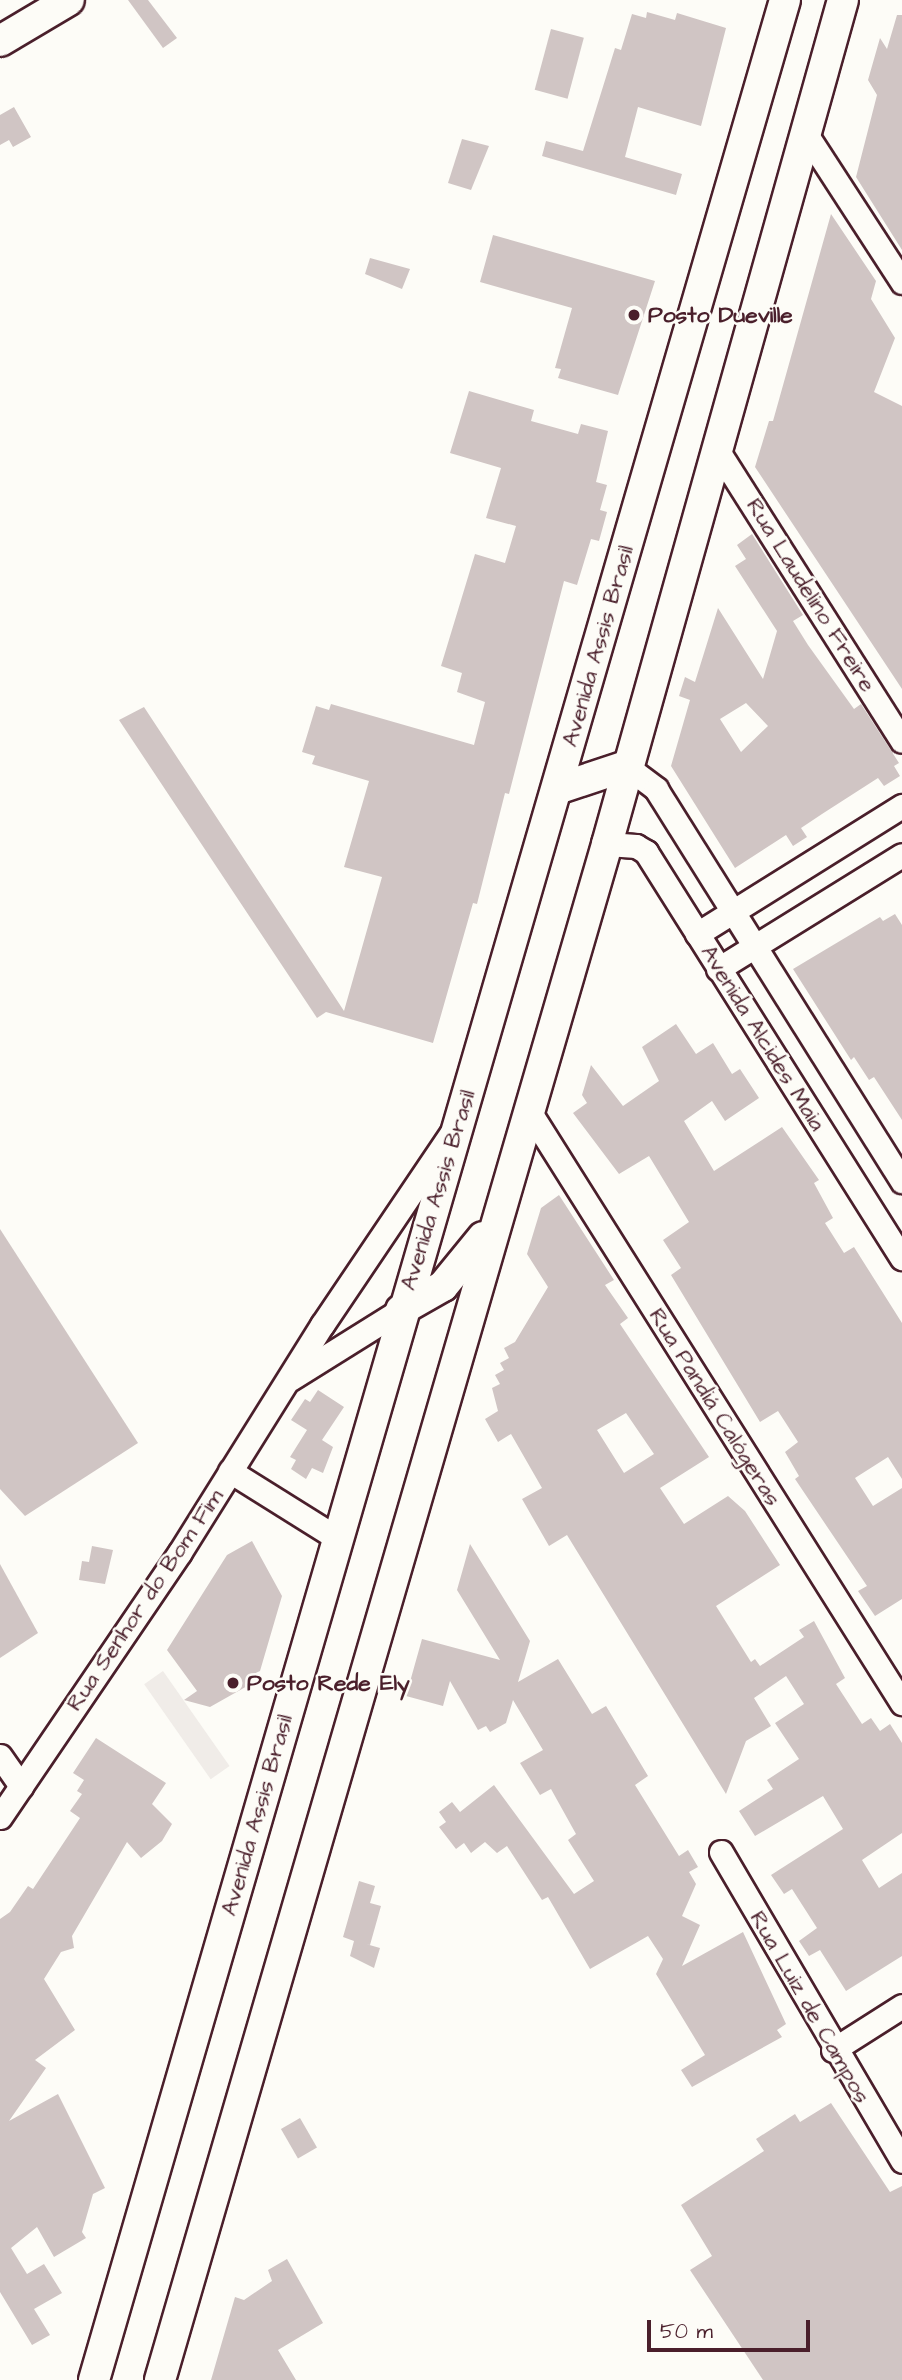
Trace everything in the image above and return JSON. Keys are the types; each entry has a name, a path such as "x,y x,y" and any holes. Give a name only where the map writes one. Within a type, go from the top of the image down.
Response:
{"main road":[{"path":"0,41 69,0"},
{"name":"Avenida Assis Brasil","path":"94,2380 401,1310 557,789 785,0"},
{"path":"160,2380 492,1225 529,1111 607,844 626,766 718,451 804,131 843,0"},
{"path":"557,789 626,766"},
{"path":"401,1310 443,1286 492,1225"}],"street":[{"path":"804,131 902,282"},
{"name":"Rua Laudelino Freire","path":"718,451 902,741"},
{"name":"Avenida Alcides Maia","path":"626,766 656,789 902,1181"},
{"path":"697,934 902,806"},
{"name":"Avenida Alcides Maia","path":"607,844 636,846 646,852 902,1258"},
{"path":"718,969 902,855"},
{"name":"Rua Pandiá Calógeras","path":"529,1111 902,1703"},
{"name":"Rua Senhor do Bom Fim","path":"0,1817 459,1121"},
{"name":"Rua Senhor do Bom Fim","path":"286,1382 401,1310"},
{"path":"230,1471 337,1538"},
{"path":"0,1756 21,1786"},
{"name":"Rua Luiz de Campos","path":"721,1852 833,2050 902,2161"},
{"path":"833,2050 902,2006"}],"shaded area":[{"path":"163,1671 230,1766 211,1779 144,1684"}],"building":[{"path":"128,0 148,0 177,38 163,48"},
{"path":"647,12 675,20 677,13 726,28 701,126 638,107 625,157 682,174 676,195 542,156 546,141 583,151 615,48 621,50 632,14 646,18"},
{"path":"897,15 902,15 902,250 856,177 877,95 868,80 880,38 887,49"},
{"path":"551,29 584,38 568,99 535,90"},
{"path":"14,107 31,137 13,147 9,140 0,145 0,115"},
{"path":"462,139 489,146 471,190 448,183"},
{"path":"831,214 876,281 871,299 895,338 874,392 902,406 902,689 755,467 769,421 773,421"},
{"path":"493,235 655,281 618,395 558,378 561,369 555,368 572,308 480,282"},
{"path":"370,258 410,269 402,289 365,274"},
{"path":"469,391 534,410 531,421 578,434 581,424 608,431 596,482 607,485 600,510 607,512 599,541 591,539 577,585 564,581 509,794 505,793 477,904 473,903 433,1043 326,1012 317,1018 119,720 144,707 344,1011 382,877 344,867 369,781 312,764 315,756 302,752 316,706 329,710 331,704 474,745 485,702 457,692 462,673 441,666 475,554 505,563 516,526 486,518 501,468 450,453"},
{"path":"752,534 803,615 793,621 854,709 861,704 899,763 894,766 900,776 884,786 878,778 822,814 801,828 807,837 793,846 786,835 735,868 671,766 690,700 679,696 685,677 695,682 718,608 763,679 777,631 735,566 746,559 737,545","holes":["746,703 768,726 741,752 720,719"]},
{"path":"895,914 902,925 902,1120 874,1077 869,1080 854,1057 851,1060 793,969 880,917 883,921"},
{"path":"676,1024 696,1054 713,1043 732,1074 740,1069 759,1098 725,1121 712,1101 684,1121 714,1171 782,1127 819,1180 814,1183 833,1218 825,1223 844,1253 854,1247 902,1323 902,1479 888,1457 855,1478 873,1506 902,1488 902,1599 875,1616 858,1591 867,1586 795,1479 799,1476 785,1452 798,1442 778,1411 760,1422 671,1275 681,1268 663,1240 689,1222 649,1156 619,1174 573,1113 587,1103 582,1095 591,1065 623,1106 659,1081 642,1047"},
{"path":"559,1195 614,1280 605,1285 628,1318 620,1324 709,1457 660,1488 684,1524 728,1496 745,1511 780,1565 716,1606 751,1662 755,1659 760,1666 804,1637 799,1630 814,1621 845,1678 836,1684 862,1724 871,1718 880,1731 890,1724 902,1743 902,1833 862,1860 879,1888 902,1873 902,1956 846,1991 820,1950 809,1956 799,1941 817,1928 792,1889 784,1894 771,1875 843,1829 823,1796 755,1836 739,1811 773,1789 767,1780 799,1759 775,1723 804,1704 786,1676 754,1698 771,1726 746,1741 726,1794 567,1535 549,1546 522,1499 542,1488 511,1434 498,1442 485,1419 498,1411 492,1388 500,1384 495,1375 504,1370 500,1363 509,1358 504,1348 515,1342 548,1287 527,1254 541,1208","holes":["626,1413 654,1454 624,1473 597,1430"]},
{"path":"0,1229 138,1443 25,1516 0,1489"},
{"path":"318,1390 344,1407 322,1440 333,1447 323,1473 312,1468 306,1479 291,1469 296,1460 290,1457 307,1430 291,1420 305,1399 310,1402"},
{"path":"252,1541 282,1596 260,1671 251,1675 249,1685 210,1707 184,1700 197,1691 167,1650 227,1555"},
{"path":"470,1544 530,1641 518,1682 558,1659 592,1714 606,1706 648,1776 635,1785 679,1856 688,1850 698,1867 689,1872 696,1884 682,1916 700,1925 682,1966 743,1932 786,2024 777,2030 782,2037 692,2087 681,2070 705,2055 656,1974 663,1959 648,1936 590,1969 548,1897 542,1900 507,1846 497,1853 485,1842 471,1853 464,1843 456,1849 439,1827 446,1822 439,1812 452,1802 460,1812 494,1785 574,1894 594,1881 568,1840 576,1834 551,1789 540,1795 520,1763 543,1750 513,1700 506,1723 490,1732 486,1726 478,1730 450,1681 443,1706 406,1696 422,1639 500,1660 457,1590"},
{"path":"92,1546 113,1550 105,1584 79,1580 82,1561 89,1562"},
{"path":"0,1564 38,1633 0,1658"},
{"path":"96,1738 166,1783 152,1804 172,1824 162,1841 141,1858 127,1842 72,1936 74,1948 61,1952 44,1979 75,2030 35,2060 46,2068 9,2121 58,2094 105,2188 93,2194 82,2232 86,2238 54,2257 37,2227 11,2248 27,2274 44,2264 62,2293 34,2309 50,2335 32,2345 0,2292 0,1919 10,1912 28,1886 33,1889 80,1818 70,1811 82,1794 77,1791 84,1780 73,1773"},
{"path":"359,1881 375,1886 370,1903 381,1906 370,1945 366,1944 380,1948 374,1968 350,1956 354,1941 343,1937"},
{"path":"831,2103 890,2192 902,2186 902,2380 763,2380 690,2270 712,2256 681,2205 764,2151 756,2139 795,2114 800,2122"},
{"path":"300,2118 317,2147 298,2158 281,2129"},
{"path":"287,2259 323,2323 278,2350 296,2380 211,2380 235,2297 244,2300 272,2281 268,2270"}],"place":[{"name":"Posto Dueville","path":"634,315"},
{"name":"Posto Rede Ely","path":"233,1683"}]}
